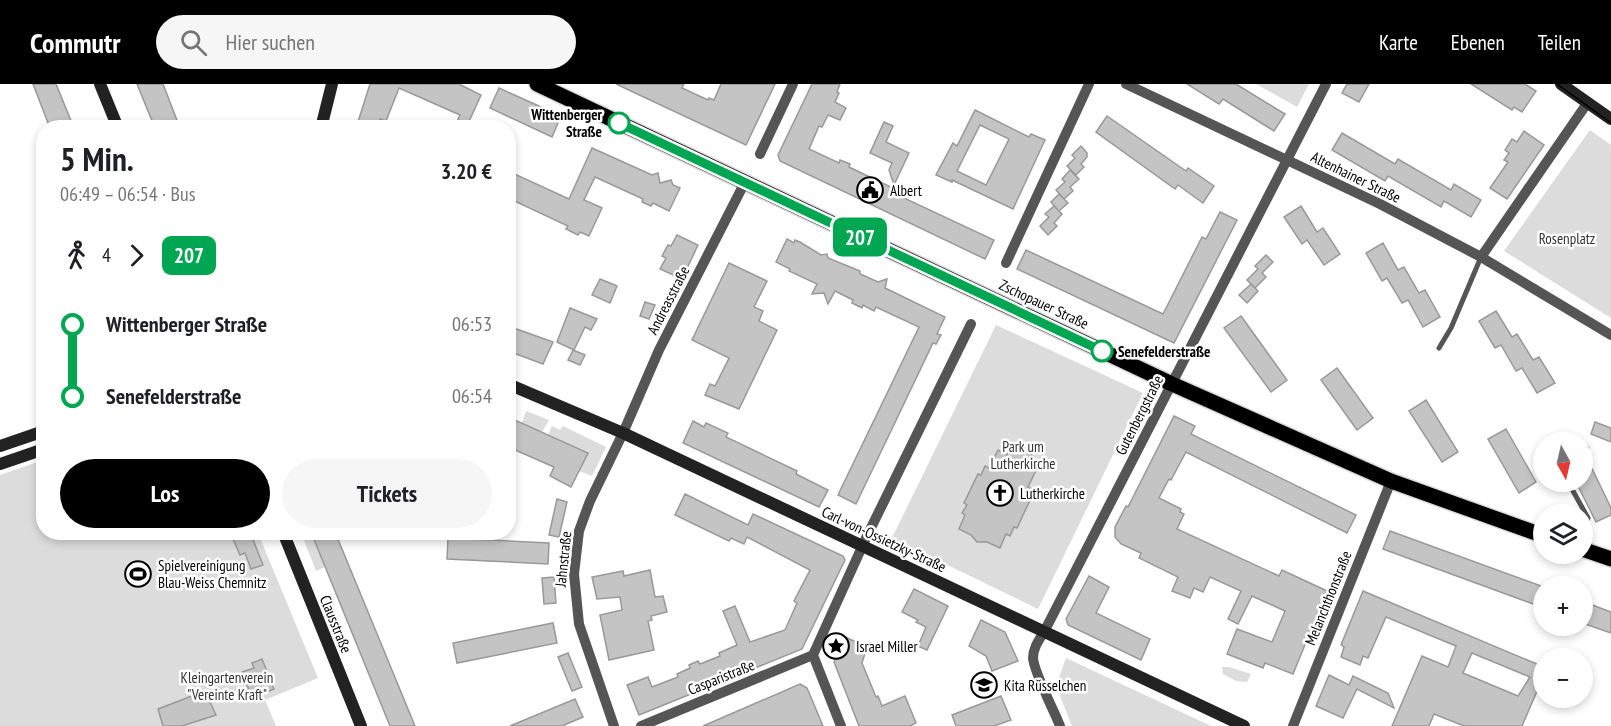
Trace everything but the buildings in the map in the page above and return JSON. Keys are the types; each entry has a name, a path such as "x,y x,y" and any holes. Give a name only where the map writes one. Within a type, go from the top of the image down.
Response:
{"main road":[{"name":"Zschopauer Straße","path":"537,84 1172,384 1391,481 1533,532"},
{"path":"1593,553 1611,559"}],"street":[{"path":"100,84 115,120"},
{"path":"323,120 332,84"},
{"path":"759,154 793,84"},
{"path":"1006,263 1089,84"},
{"name":"Altenhainer Straße","path":"1126,84 1380,204 1480,257"},
{"name":"Gutenbergstraße","path":"1060,726 1033,657 1035,646 1326,84"},
{"path":"1561,84 1611,119"},
{"path":"1588,102 1480,257 1611,336"},
{"name":"Andreasstraße","path":"623,433 659,350 745,182"},
{"path":"841,726 813,655 862,546 971,324"},
{"name":"Carl-von-Ossietzky-Straße","path":"516,387 623,433 1244,726"},
{"name":"Jahnstraße","path":"614,726 579,624 574,574 579,531 586,511 623,433"},
{"path":"0,446 36,434"},
{"path":"0,464 36,452"},
{"name":"Melanchthonstraße","path":"1293,726 1391,481"},
{"name":"Clausstraße","path":"285,540 361,726"},
{"name":"Casparistraße","path":"640,726 813,655"}],"lane":[{"path":"1439,348 1451,328 1480,257"}],"green space":[{"path":"1256,84 1309,84 1297,107"},
{"name":"Rosenplatz","path":"1590,130 1611,145 1611,318 1504,251"},
{"name":"Park um Lutherkirche","path":"996,325 1143,393 1038,609 892,538"},
{"path":"526,411 549,420 542,432 522,423"},
{"path":"552,426 560,430 563,426 606,447 592,476 579,471 587,453 548,435"},
{"name":"Spielvereinigung Blau-Weiss Chemnitz","path":"36,462 36,540 261,540 318,678 265,700 276,726 0,726 0,475"},
{"path":"304,540 314,540 325,567 316,571"},
{"path":"1066,658 1211,726 1072,726 1056,686"},
{"path":"1222,667 1251,674 1247,682 1236,681 1223,674"}],"tram line":[{"path":"1557,84 1611,123"}],"bus line":[{"name":"207","path":"619,123 1102,351"}],"place":[{"name":"Wittenberger Straße","path":"619,123"},
{"name":"Albert","path":"870,190"},
{"name":"Senefelderstraße","path":"1102,351"},
{"name":"Lutherkirche","path":"1000,493"},
{"name":"Spielvereinigung Blau-Weiss Chemnitz","path":"138,574"},
{"name":"Israel Miller","path":"836,646"},
{"name":"Kita Rüsselchen","path":"984,685"}],"park label":[{"name":"Kleingartenverein \"Vereinte Kraft\"","path":"227,686"}]}
